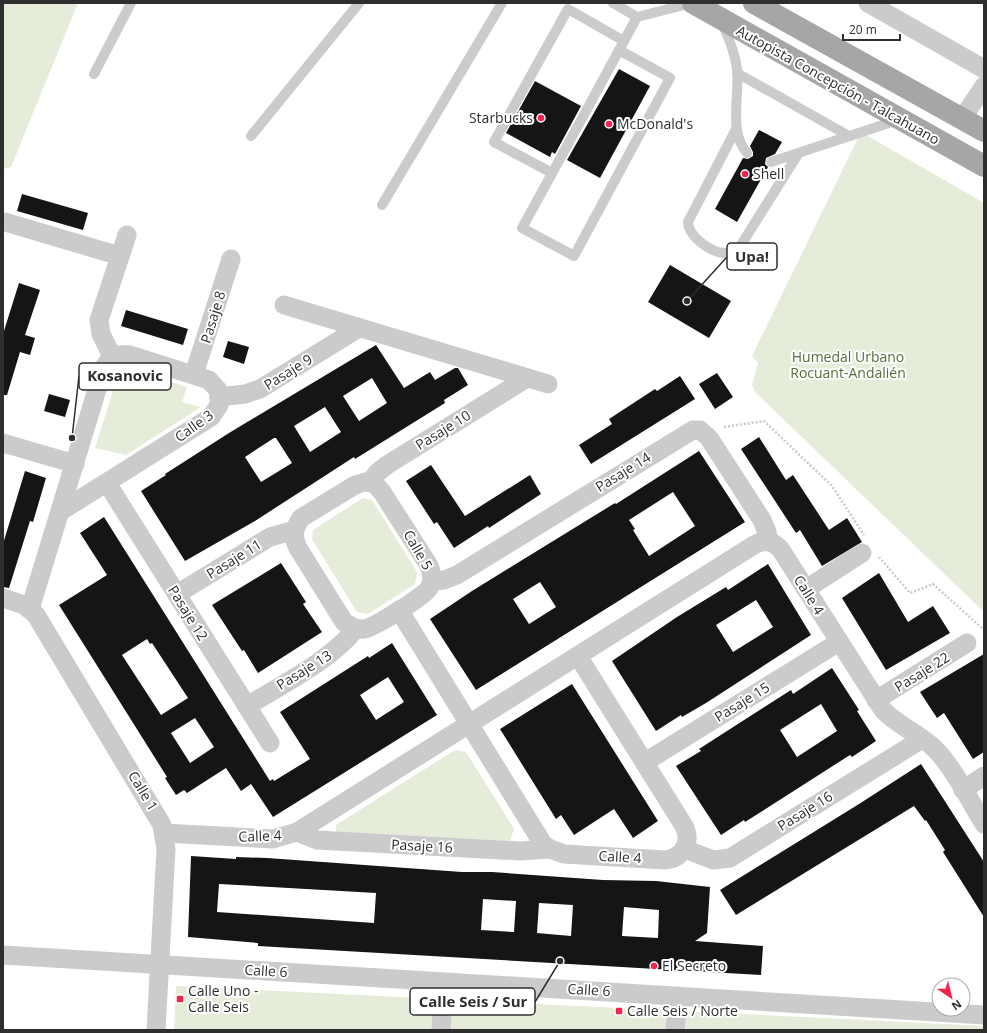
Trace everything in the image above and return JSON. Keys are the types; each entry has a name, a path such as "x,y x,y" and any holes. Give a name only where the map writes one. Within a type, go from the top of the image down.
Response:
{"main road":[{"name":"Autopista Concepción - Talcahuano","path":"692,3 984,166"},
{"path":"754,3 984,131"}],"street":[{"path":"868,3 984,70"},
{"path":"962,119 984,86"},
{"path":"5,222 119,259"},
{"path":"30,609 103,370 105,365 113,358 101,334 99,320 127,235"},
{"name":"Pasaje 8","path":"194,374 231,259"},
{"path":"284,305 355,330 523,380 548,384"},
{"name":"Pasaje 9","path":"220,397 245,394 260,389 355,330"},
{"name":"Calle 3","path":"60,511 211,417 216,412 220,397 218,390 209,380 130,355 124,354 113,358"},
{"name":"Pasaje 10","path":"370,482 377,473 387,465 523,380"},
{"name":"Pasaje 14","path":"432,581 444,580 458,575 687,433 693,430 700,430"},
{"path":"700,430 709,438 762,520 767,532 768,541"},
{"path":"3,443 75,464"},
{"path":"356,628 344,622 295,542 295,530 297,524 307,515 355,485 370,482"},
{"name":"Calle 5","path":"356,628 368,628 399,610 427,592 432,581 431,570 424,558 382,492 375,484 370,482"},
{"name":"Pasaje 12","path":"107,483 270,743"},
{"name":"Pasaje 11","path":"177,594 270,537 295,530"},
{"name":"Calle 4","path":"164,833 273,838 296,832 754,545 763,541 768,541 778,546 876,700 891,719 922,738 941,756 984,824"},
{"path":"806,589 869,549"},
{"name":"Calle 1","path":"3,598 18,602 30,609 41,621 154,810 164,833 166,850 156,1030"},
{"path":"399,610 539,837 550,849"},
{"name":"Pasaje 13","path":"247,706 334,652 349,638 356,628"},
{"name":"Pasaje 15","path":"644,762 839,642"},
{"name":"Pasaje 22","path":"876,700 967,643"},
{"path":"578,656 687,831 687,843 685,849"},
{"name":"Pasaje 16","path":"685,849 713,860 730,858 922,738"},
{"path":"963,790 984,776"},
{"name":"Pasaje 16","path":"296,832 317,840 520,851 550,849"},
{"name":"Calle 4","path":"550,849 564,854 665,860 676,857 685,849"},
{"name":"Calle 6","path":"3,955 984,1014"},
{"path":"441,1030 444,982"},
{"path":"675,1030 678,996"}],"lane":[{"path":"94,74 130,3"},
{"path":"251,136 359,3"},
{"path":"382,205 502,3"},
{"path":"613,3 638,17 692,3"},
{"path":"552,173 494,142 568,9 624,41"},
{"path":"619,50 670,78 574,256 522,228 619,50 638,17"},
{"path":"721,19 734,54 738,73 736,129 740,143 747,153"},
{"path":"738,73 849,136"},
{"path":"771,162 899,119"},
{"path":"736,129 688,222 688,227 695,238 718,251 730,252 742,245 798,154"}],"path":[{"path":"700,430 764,421 832,486 869,549 910,594 933,584 984,630"}],"green space":[{"path":"3,3 78,3 11,167 3,169"},
{"name":"Humedal Urbano Rocuant-Andalién","path":"861,132 984,203 984,612 756,393 752,385 758,363 752,356"},
{"path":"130,369 187,387 182,402 201,407 126,455 95,448 118,375"},
{"path":"363,498 372,500 417,572 415,584 368,614 357,612 312,539 313,530"},
{"path":"455,750 466,752 514,829 510,841 336,832 336,825"},
{"path":"176,986 984,1026 984,1030 174,1030"}],"building":[{"name":"McDonald's","path":"619,69 650,86 600,178 567,160"},
{"name":"Starbucks","path":"535,81 581,106 555,154 552,152 550,157 506,133"},
{"path":"759,130 782,142 775,154 766,158 765,164 768,167 737,222 715,209 743,158 748,159 753,156 750,146"},
{"path":"22,194 88,213 83,230 17,211"},
{"path":"670,265 731,301 709,338 648,302"},
{"path":"19,283 40,290 25,335 35,338 30,355 20,352 7,395 3,395 3,334"},
{"path":"126,310 188,329 183,345 121,326"},
{"path":"228,341 249,347 244,364 223,357"},
{"path":"376,345 404,388 430,372 435,380 455,368 458,368 468,385 444,400 445,403 355,459 354,457 255,521 185,561 141,491 229,433","holes":["372,378 387,403 359,421 343,396","325,407 341,432 310,452 294,426","276,438 292,463 261,482 245,457"]},
{"path":"717,373 733,397 715,409 699,384"},
{"path":"680,376 695,399 591,464 579,445 612,424 609,419 655,389 657,391"},
{"path":"49,394 70,400 65,417 44,411"},
{"path":"759,437 786,480 793,475 829,530 847,518 862,542 822,566 800,530 796,533 741,449"},
{"path":"699,451 745,522 476,690 430,619 472,591 615,503 616,504","holes":["673,492 695,526 649,556 633,530 635,529 629,520","540,582 556,607 529,624 513,599"]},
{"path":"431,465 465,516 530,475 541,494 489,528 488,526 454,548 437,522 434,524 406,481"},
{"path":"25,471 46,478 33,522 30,521 9,588 3,587 3,544"},
{"path":"104,517 270,781 273,779 274,781 310,759 280,712 368,656 369,658 392,643 437,715 273,817 251,784 241,791 226,768 187,793 184,790 176,795 165,778 167,777 59,605 107,575 80,533","holes":["147,639 150,644 152,643 188,698 161,715 122,655","388,677 404,702 376,720 360,695","195,718 214,747 190,763 171,733"]},
{"path":"281,563 306,602 303,604 322,632 258,673 244,650 242,651 212,605"},
{"path":"768,564 811,635 706,703 682,717 681,715 656,731 612,661 677,617 726,587 728,590","holes":["756,600 773,627 733,652 716,625"]},
{"path":"879,573 908,622 933,606 950,633 886,670 842,598"},
{"path":"984,654 984,752 973,759 944,713 937,718 920,692"},
{"path":"832,668 859,710 857,711 876,741 852,757 850,755 745,822 744,820 721,835 676,766 701,751 699,749 791,690 793,694","holes":["821,704 837,731 797,757 780,730"]},
{"path":"572,684 658,821 633,838 614,809 574,835 561,815 556,819 500,729"},
{"path":"921,764 984,862 984,917 943,852 945,850 926,820 925,821 914,806 736,915 720,890"},
{"path":"191,856 236,859 236,857 267,858 462,872 492,872 603,880 656,881 710,887 707,933 695,941 763,946 761,975 258,946 258,943 188,937","holes":["219,884 376,893 374,923 217,912","483,899 516,901 514,932 481,930","539,903 573,905 571,936 537,933","624,907 659,910 658,938 622,936"]}],"place":[{"name":"Starbucks","path":"541,118"},
{"name":"McDonald's","path":"609,124"},
{"name":"Shell","path":"745,174"},
{"name":"Upa!","path":"687,301"},
{"name":"Kosanovic","path":"72,438"},
{"name":"Calle Seis / Sur","path":"560,961"},
{"name":"El Secreto","path":"654,966"},
{"name":"Calle Uno - Calle Seis","path":"180,999"},
{"name":"Calle Seis / Norte","path":"619,1011"}]}
